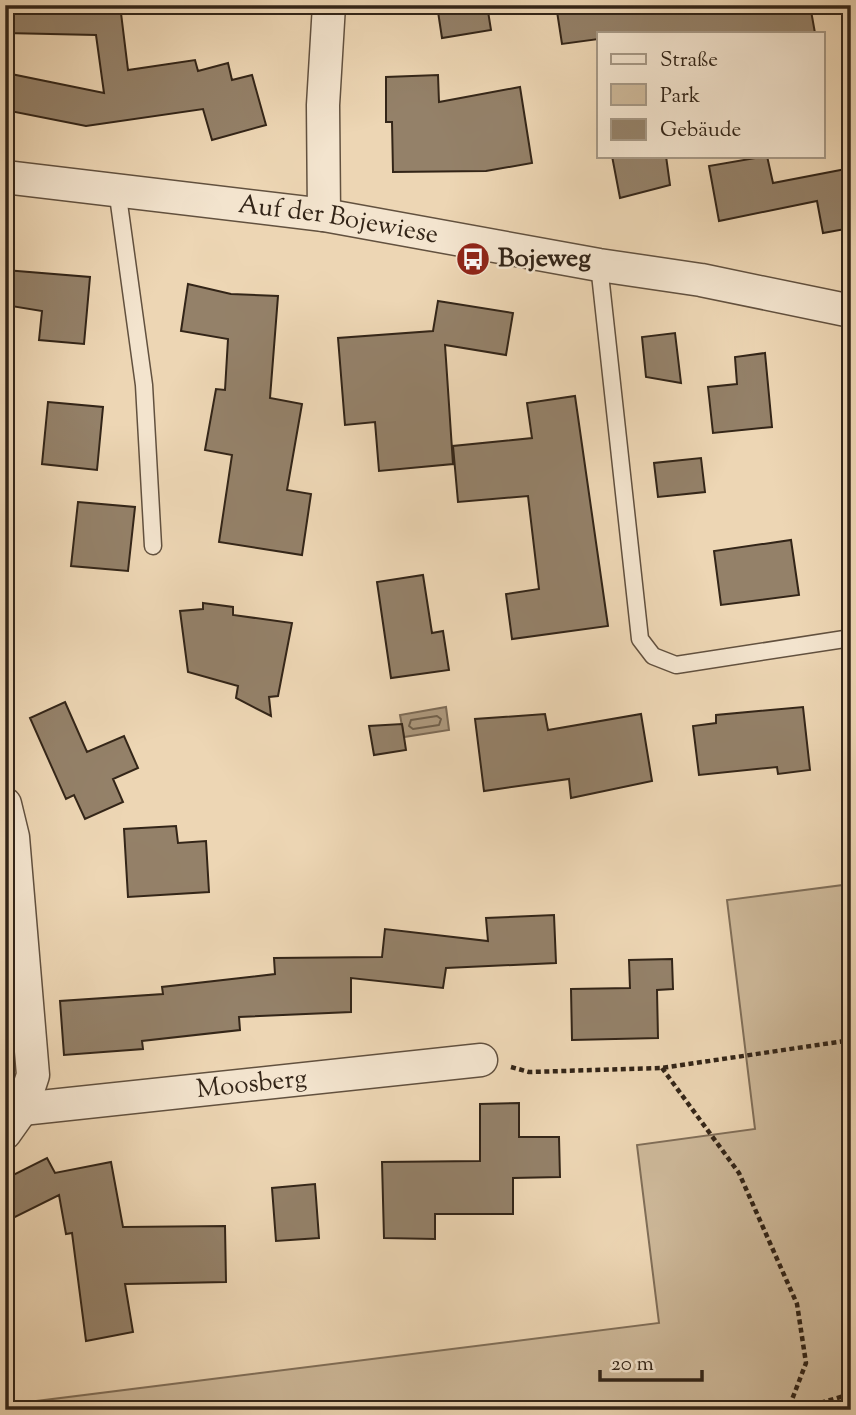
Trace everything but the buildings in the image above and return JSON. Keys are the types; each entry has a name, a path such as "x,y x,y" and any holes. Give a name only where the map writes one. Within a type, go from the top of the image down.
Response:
{"street":[{"path":"324,215 323,106 329,5"},
{"name":"Auf der Bojewiese","path":"5,177 324,215 599,265 702,280 851,311"},
{"name":"Moosberg","path":"5,804 13,837 33,1075 13,1121"},
{"name":"Moosberg","path":"13,1121 481,1060"}],"lane":[{"path":"117,189 144,385 153,546"},
{"path":"599,265 640,639 653,656 676,665 851,638"}],"path":[{"path":"481,1060 529,1072 662,1068 851,1040"},
{"path":"662,1068 739,1173 797,1304 806,1363 788,1410"},
{"path":"796,1410 851,1394"}],"green space":[{"path":"851,884 851,1410 5,1410 5,1405 659,1323 637,1145 755,1129 727,900"}],"water":[{"path":"446,707 449,730 404,737 400,715"}],"place":[{"name":"Bojeweg","path":"473,259"}]}
